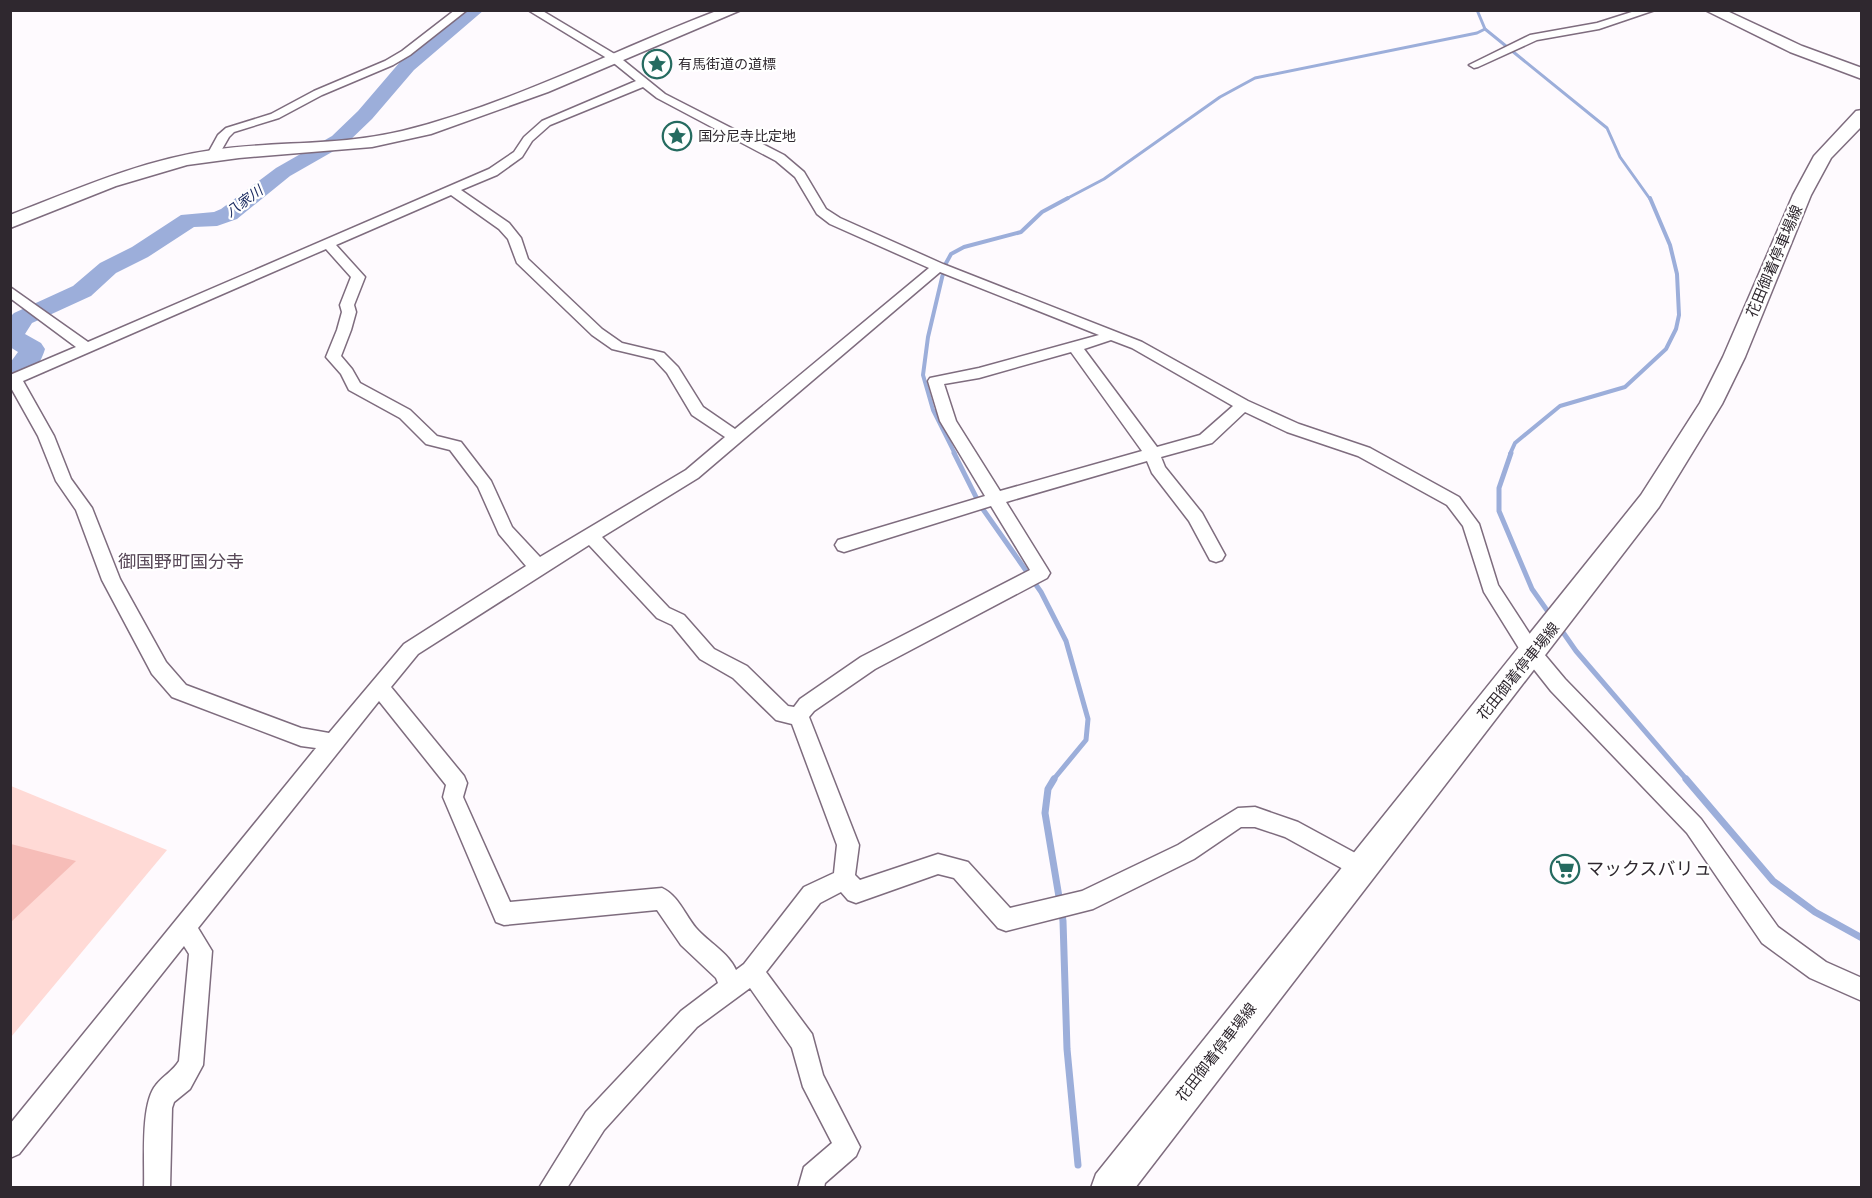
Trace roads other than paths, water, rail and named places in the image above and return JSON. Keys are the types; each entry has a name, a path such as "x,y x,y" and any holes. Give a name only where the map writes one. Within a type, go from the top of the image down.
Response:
{"main road":[{"path":"10,222 147,170 182,160 213,155 316,149 423,131 494,106 734,10"},
{"path":"1712,10 1796,49 1862,74"},
{"name":"花田御着停車場線","path":"1110,1188 1650,501 1711,404 1734,357 1802,195 1823,156 1862,115"}],"street":[{"path":"213,155 224,135 230,130 275,116 318,93 389,63 406,53 462,10"},
{"path":"533,10 614,58 662,96 780,158 800,175 821,211 835,222 938,267 1137,345 1243,405 1293,428 1364,452 1453,501 1471,524 1490,587 1546,636 1558,685 1694,826 1770,935 1818,970 1862,990"},
{"path":"1474,65 1534,37 1599,26 1650,10"},
{"path":"333,742 301,737 179,691 159,668 111,580 84,508 64,481 46,436 12,380 493,172 518,154 528,139 546,123 644,82"},
{"path":"452,190 504,226 514,238 522,260 597,332 616,346 659,356 673,369 696,411 736,437"},
{"path":"328,244 358,277 348,305 349,312 333,357 347,372 354,386 405,414 432,440 455,446 485,485 505,530 538,567"},
{"path":"10,1145 333,742 411,649 538,567 692,474 938,267"},
{"path":"10,291 85,347"},
{"path":"799,716 807,705 868,663 1041,573 948,421 935,381 979,373 1103,339 1110,334"},
{"path":"1075,347 1148,446 1158,469 1196,517 1216,555"},
{"path":"844,545 994,499 1206,439 1243,405"},
{"path":"590,535 663,613 678,620 707,654 740,672 783,714 799,716"},
{"path":"380,688 457,783 453,797 504,914 662,899 689,937 724,970 731,987"},
{"path":"799,716 848,845 844,879 856,892 938,864 960,869 1006,920 1085,901 1186,852 1238,818 1255,817 1291,829 1362,868"},
{"path":"552,1188 595,1120 689,1019 752,972 812,895 844,879"},
{"path":"157,1188 159,1108 164,1094 181,1080 191,1065 201,951 185,928"},
{"path":"752,972 803,1043 812,1078 847,1147 813,1176 811,1188"}],"waterway":[{"name":"八家川","path":"10,378 29,360 32,349 11,337 14,328 23,318 82,291 108,268 140,252 189,220 217,219 229,214 283,172 339,140 365,115 407,66 476,10"},
{"path":"1477,10 1485,29"},
{"path":"1066,199 1104,179 1220,97 1255,78 1477,33 1485,29"},
{"path":"1485,29 1607,128 1620,157 1650,199"},
{"path":"955,454 933,410 923,375 928,337 945,265 951,254 964,247 1021,232 1042,212 1068,198"},
{"path":"1510,454 1515,443 1560,406 1625,387 1666,349 1676,329 1679,315 1677,274 1670,245 1650,198"},
{"path":"954,453 980,505 1041,592 1066,641 1088,719 1086,740 1053,780"},
{"path":"1511,453 1499,488 1499,511 1532,589 1551,616"},
{"path":"1560,628 1576,651 1687,780"},
{"path":"1054,779 1048,789 1045,813 1063,921 1067,1049 1078,1165"},
{"path":"1686,779 1773,881 1815,912 1862,938"}],"place":[{"name":"有馬街道の道標","path":"657,64"},
{"name":"国分尼寺比定地","path":"677,136"},
{"name":"マックスバリュ","path":"1565,869"}],"district":[{"name":"御国野町国分寺","path":"181,562"}]}
